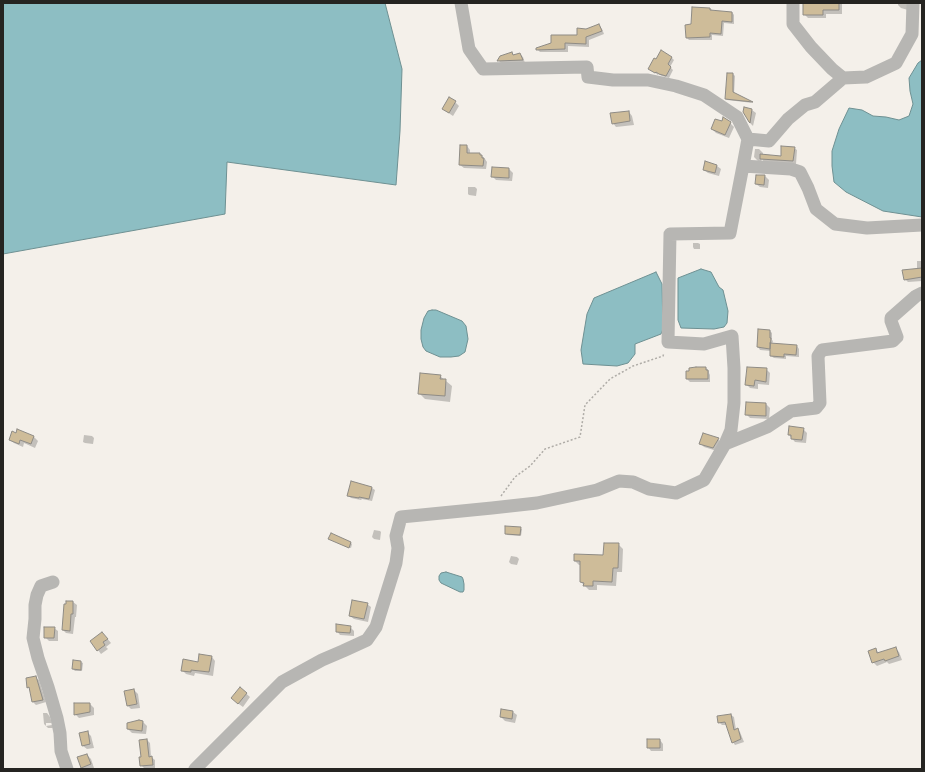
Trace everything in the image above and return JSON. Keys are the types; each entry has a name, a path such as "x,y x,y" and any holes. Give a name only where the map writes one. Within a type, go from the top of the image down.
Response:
{"street":[{"path":"195,769 282,682 322,660 343,652 367,640 376,627 396,563 398,548 396,536 401,517 536,502 597,490 620,481 633,482 649,489 676,493 704,480 725,444 731,430 734,403 732,336 704,344 668,342 670,234 730,233 748,139 737,117 704,95 676,86 648,80 613,80 588,77 587,67 483,69 468,49 462,3"},
{"path":"793,3 793,24 811,47 843,78"},
{"path":"748,139 769,141 788,119 805,105 815,102 843,78 866,76 896,63 917,34 913,3"},
{"path":"743,166 791,169 800,172 816,209 835,224 867,228 922,225"},
{"path":"725,444 767,427 791,411 816,408 820,403 818,356 822,350 893,341 897,337 891,321 892,318 916,296 922,293"},
{"path":"53,582 41,586 37,594 33,638 53,705 60,733 61,751 67,769"}],"path":[{"path":"492,508 515,477 530,466 545,449 580,437 585,405 610,379 633,366 662,356 667,349 668,342"}],"water":[{"path":"3,3 385,3 402,69 400,131 396,185 227,162 225,214 3,254"},
{"path":"922,60 922,217 883,211 846,192 834,182 832,151 839,129 849,108 862,110 873,116 899,120 909,116 913,104 909,78 918,63"},
{"path":"701,269 711,272 719,287 723,290 728,311 727,323 724,327 714,329 681,328 678,320 678,278"},
{"path":"656,272 662,284 663,329 661,334 635,344 635,354 628,363 617,366 583,364 581,350 587,314 594,298"},
{"path":"436,310 462,321 466,326 468,339 465,352 459,356 440,357 426,351 423,347 421,339 421,330 424,318 428,311"},
{"path":"446,572 462,577 464,584 463,592 441,583 439,576 441,573"}],"building":[{"path":"803,3 839,3 839,10 823,10 823,15 803,15"},
{"path":"692,7 710,8 710,10 732,12 732,22 722,21 721,34 710,33 710,37 686,38 685,25 691,24"},
{"path":"599,24 602,31 586,37 586,44 565,43 565,49 536,50 536,48 551,43 551,35 577,35 577,28 586,29"},
{"path":"661,50 672,57 668,64 671,67 666,76 648,69 654,58 656,59"},
{"path":"512,52 513,55 520,53 523,60 497,61 500,56"},
{"path":"727,73 733,73 733,92 753,102 725,99"},
{"path":"449,97 456,101 449,113 442,109"},
{"path":"744,107 752,109 750,123 743,112"},
{"path":"629,111 630,121 612,124 610,113"},
{"path":"723,117 731,122 725,135 711,129 715,119 722,121"},
{"path":"460,145 467,145 467,153 480,153 482,158 484,158 483,166 459,165"},
{"path":"781,146 795,147 793,161 760,159 760,154 781,156"},
{"path":"705,161 717,165 715,173 703,170"},
{"path":"492,167 509,168 509,178 491,177"},
{"path":"756,175 765,175 764,185 755,184"},
{"path":"922,268 922,277 904,280 902,270"},
{"path":"758,329 770,330 770,349 757,347"},
{"path":"770,343 797,345 796,355 784,354 784,357 770,356"},
{"path":"706,367 706,370 708,370 708,379 686,379 686,371 689,371 689,368"},
{"path":"747,367 767,368 766,382 755,380 754,386 745,385"},
{"path":"420,373 441,375 440,379 446,379 445,396 418,394"},
{"path":"746,402 766,403 766,416 745,415"},
{"path":"789,426 804,428 802,440 791,439 791,435 788,435"},
{"path":"17,429 34,436 31,444 20,440 19,444 9,440 12,431 16,433"},
{"path":"703,433 719,438 713,448 699,444"},
{"path":"351,481 372,487 369,499 347,496"},
{"path":"505,526 521,527 520,535 505,534"},
{"path":"331,533 351,542 349,548 328,539"},
{"path":"604,543 619,543 618,568 613,568 612,582 593,581 593,586 583,586 584,583 580,582 580,561 574,561 574,554 603,555"},
{"path":"352,600 368,603 364,619 349,616"},
{"path":"66,601 73,601 73,614 71,614 70,631 62,630 64,604 66,604"},
{"path":"336,624 351,626 350,633 336,632"},
{"path":"44,627 55,627 54,638 44,638"},
{"path":"102,632 108,639 103,642 105,645 97,651 90,641"},
{"path":"896,647 899,656 885,661 884,659 872,663 868,651 876,648 877,653"},
{"path":"199,654 212,656 209,672 191,670 191,672 181,671 183,659 198,662"},
{"path":"73,660 81,661 81,670 72,669"},
{"path":"36,676 43,700 32,702 29,687 27,688 26,678"},
{"path":"240,687 247,693 238,704 231,698"},
{"path":"134,689 137,704 127,706 124,691"},
{"path":"74,703 90,703 90,712 74,715"},
{"path":"501,709 513,711 512,719 500,717"},
{"path":"731,714 734,730 738,728 741,739 732,743 725,722 718,723 717,716"},
{"path":"139,720 143,721 142,731 127,729 127,723"},
{"path":"88,731 90,744 82,746 79,733"},
{"path":"147,739 149,757 152,756 153,765 140,766 139,757 141,757 139,740"},
{"path":"647,739 660,739 660,748 647,748"},
{"path":"87,754 91,764 81,768 77,757"}]}
